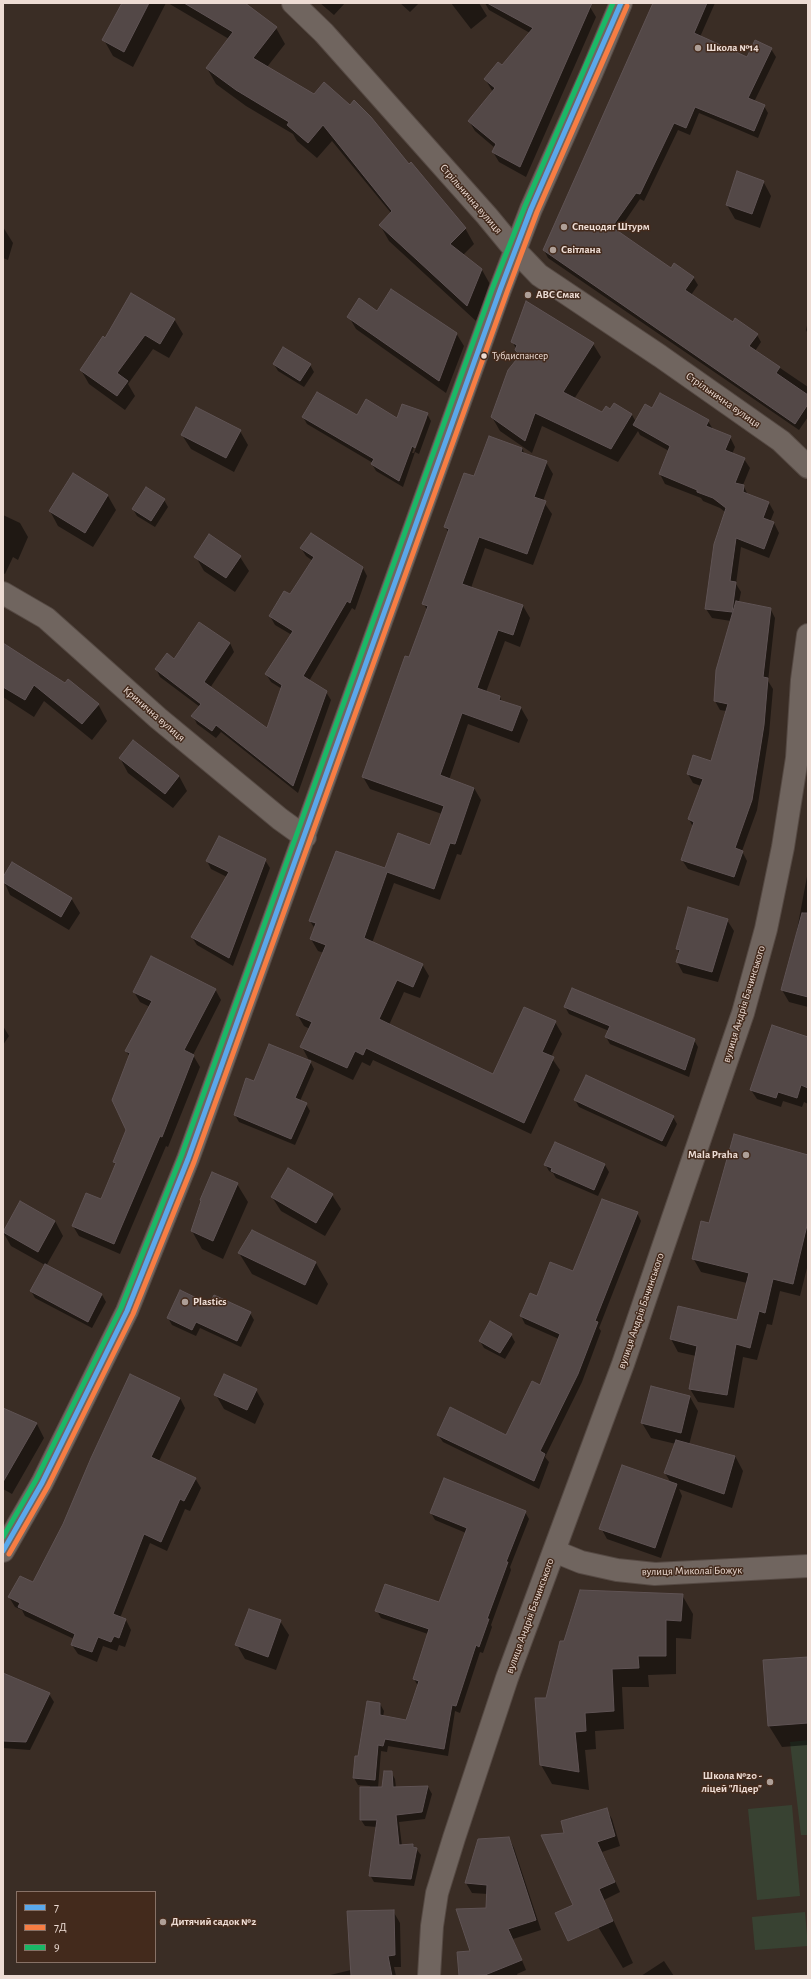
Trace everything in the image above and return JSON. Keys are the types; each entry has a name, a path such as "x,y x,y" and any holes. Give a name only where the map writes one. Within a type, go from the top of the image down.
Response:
{"street":[{"name":"Стрільнична вулиця","path":"293,3 329,38 487,216 515,250 539,275 635,339 781,441 808,467"},
{"path":"3,1550 45,1476 127,1311 188,1159 515,250 531,209 621,3"},
{"name":"Кринична вулиця","path":"3,593 46,618 158,718 280,819 305,837"},
{"name":"вулиця Андрія Бачинського","path":"428,1976 432,1926 438,1893 454,1838 507,1678 623,1364 720,1083 745,1005 766,929 783,847 797,758 808,635"},
{"name":"вулиця Миколаї Божук","path":"554,1551 581,1562 617,1570 655,1574 808,1566"}],"green space":[{"path":"808,1740 808,1835 801,1835 790,1742"},
{"path":"792,1805 800,1896 757,1900 748,1809"},
{"path":"805,1912 808,1946 755,1950 752,1917"}],"building":[{"path":"122,3 149,3 124,52 102,40"},
{"path":"184,3 245,3 277,27 253,58 314,94 324,82 350,105 354,100 371,117 409,164 411,162 466,228 450,244 482,269 467,306 379,225 392,211 323,125 308,143 287,125 289,122 236,90 206,68 233,32"},
{"path":"487,3 592,3 520,167 492,152 496,144 468,121 495,88 484,79 498,62 502,65 533,28"},
{"path":"653,3 707,3 694,33 747,57 755,40 772,48 748,98 765,105 754,131 695,107 686,128 674,123 640,194 636,193 612,227 671,268 674,263 694,277 685,290 733,322 735,318 758,334 749,346 780,367 776,373 808,395 808,404 795,424 543,250"},
{"path":"737,171 764,181 752,214 726,205"},
{"path":"391,289 457,333 439,381 347,317 359,298 377,311"},
{"path":"131,293 175,319 160,344 145,335 117,373 128,381 117,396 80,370 103,336 105,338"},
{"path":"526,301 594,343 563,392 602,412 606,406 610,409 614,403 632,414 611,449 535,413 525,441 491,417 508,370 520,355 515,350 517,345 511,342"},
{"path":"283,347 311,364 300,381 273,364"},
{"path":"317,392 357,415 366,399 397,418 402,404 428,413 415,448 412,446 399,481 371,464 374,459 302,417"},
{"path":"660,393 709,420 706,426 731,436 725,450 745,458 735,483 744,485 743,492 769,502 763,518 774,522 764,549 736,538 730,581 736,582 732,612 705,609 714,544 726,508 713,498 659,474 670,446 633,425 645,404 652,408"},
{"path":"196,407 241,430 226,458 181,435"},
{"path":"489,436 522,448 521,452 547,461 534,497 546,501 527,554 479,537 462,584 523,605 513,635 498,630 477,688 500,696 499,700 521,707 512,731 462,713 440,775 474,788 455,844 450,843 434,889 387,872 364,938 423,964 413,987 397,980 379,1019 493,1074 524,1007 556,1021 542,1052 554,1057 524,1123 366,1048 363,1055 355,1051 347,1068 300,1047 312,1022 296,1015 326,945 310,939 316,923 309,921 336,851 385,868 398,833 430,845 444,806 362,777 405,656 409,657 428,606 422,604 449,529 444,527 464,473 474,476"},
{"path":"73,473 108,495 85,533 49,511"},
{"path":"146,487 165,499 151,521 132,509"},
{"path":"311,533 363,567 350,603 347,601 303,676 327,691 293,786 216,725 212,731 191,716 201,704 155,669 167,653 174,659 199,622 230,643 204,682 267,728 282,685 265,674 293,631 269,616 284,591 290,594 314,557 300,548"},
{"path":"209,534 241,556 226,578 194,557"},
{"path":"736,601 771,608 763,677 768,678 764,725 752,800 735,848 743,851 734,877 681,860 694,822 688,819 703,779 687,774 693,755 711,761 728,704 714,701 716,670"},
{"path":"3,643 65,683 68,679 99,704 82,724 34,685 25,700 3,687"},
{"path":"133,740 179,776 165,794 119,758"},
{"path":"219,836 266,859 229,958 191,937 229,872 206,861"},
{"path":"12,862 72,898 61,917 3,882 3,877"},
{"path":"688,907 728,919 712,972 676,962 680,950 676,949"},
{"path":"802,913 808,913 808,997 781,990"},
{"path":"151,956 216,989 184,1050 194,1055 162,1137 160,1136 114,1244 72,1226 86,1193 101,1199 116,1163 113,1162 126,1130 112,1100 130,1053 125,1051 152,1001 133,992"},
{"path":"572,988 695,1039 685,1070 605,1037 610,1026 564,1007"},
{"path":"772,1025 808,1037 808,1088 801,1085 797,1098 778,1092 776,1098 750,1090"},
{"path":"269,1044 311,1061 295,1098 307,1103 291,1139 234,1115 246,1078 254,1081"},
{"path":"586,1075 674,1116 662,1141 574,1100"},
{"path":"734,1134 808,1155 808,1221 793,1284 773,1279 765,1313 759,1311 750,1348 736,1344 727,1395 689,1389 697,1346 670,1339 678,1306 737,1320 749,1273 692,1259 701,1221 709,1223"},
{"path":"555,1142 605,1164 594,1190 551,1171 552,1168 544,1165"},
{"path":"288,1168 333,1194 316,1223 271,1197"},
{"path":"212,1172 238,1183 213,1241 191,1231 201,1201 200,1200"},
{"path":"602,1199 638,1212 595,1321 598,1322 578,1374 540,1451 545,1454 534,1481 437,1435 450,1407 506,1435 532,1381 540,1385 560,1334 520,1316 530,1293 537,1296 550,1262 573,1271"},
{"path":"20,1201 55,1221 38,1252 3,1232"},
{"path":"252,1230 316,1262 305,1285 238,1253"},
{"path":"45,1264 102,1294 88,1322 30,1291"},
{"path":"180,1290 209,1304 214,1295 251,1312 237,1341 196,1322 192,1330 167,1318"},
{"path":"490,1321 512,1334 500,1353 479,1341"},
{"path":"130,1374 180,1398 151,1457 196,1478 184,1501 180,1499 161,1542 144,1534 113,1614 126,1619 119,1638 114,1636 111,1642 98,1637 92,1652 71,1645 75,1634 18,1607 20,1603 8,1597 20,1576 33,1582 63,1524 91,1458"},
{"path":"224,1374 257,1389 247,1410 214,1395"},
{"path":"651,1386 690,1396 681,1433 641,1423"},
{"path":"3,1408 37,1423 3,1482"},
{"path":"676,1440 735,1456 724,1494 664,1473"},
{"path":"622,1465 677,1484 655,1548 599,1529"},
{"path":"444,1478 526,1511 506,1562 508,1562 487,1619 489,1619 479,1647 476,1645 456,1706 452,1705 444,1749 385,1739 383,1746 378,1745 375,1780 353,1778 355,1756 358,1756 367,1701 380,1703 380,1715 406,1720 419,1681 413,1679 429,1629 375,1611 385,1584 439,1602 467,1528 430,1513"},
{"path":"580,1590 683,1594 681,1621 666,1620 666,1656 638,1656 639,1668 612,1669 614,1711 585,1713 586,1731 575,1732 579,1772 540,1765 535,1698 546,1698 560,1641 564,1641"},
{"path":"249,1609 281,1620 268,1657 235,1645"},
{"path":"808,1657 808,1723 768,1726 763,1660"},
{"path":"3,1673 50,1693 26,1742 3,1741"},
{"path":"384,1771 392,1771 393,1787 428,1786 422,1812 396,1815 399,1845 413,1844 413,1847 417,1848 411,1879 369,1876 377,1820 360,1820 360,1787 382,1787"},
{"path":"607,1808 615,1836 597,1842 615,1882 599,1889 613,1921 568,1941 555,1913 573,1905 541,1835 564,1833 561,1821"},
{"path":"509,1837 536,1920 508,1929 522,1960 485,1975 459,1976 457,1952 470,1951 456,1909 486,1908 487,1885 465,1883 478,1839"},
{"path":"394,1910 395,1955 388,1956 392,1976 351,1976 347,1911"}],"transit line":[{"name":"9","path":"3,1537 36,1480 121,1308 181,1157 493,287 525,206 613,3"},
{"name":"7","path":"3,1551 42,1483 127,1311 188,1159 500,290 531,209 621,3"},
{"name":"7Д","path":"9,1554 48,1486 133,1314 194,1162 507,292 537,212 627,6"}],"place":[{"name":"Школа №14","path":"698,48"},
{"name":"Спецодяг Штурм","path":"564,227"},
{"name":"Світлана","path":"553,250"},
{"name":"ABC Смак","path":"528,295"},
{"name":"Тубдиспансер","path":"484,356"},
{"name":"Mala Praha","path":"746,1155"},
{"name":"Plastics","path":"185,1302"},
{"name":"Школа №20 - ліцей \"Лідер\"","path":"770,1782"},
{"name":"Дитячий садок №2","path":"163,1922"}]}
